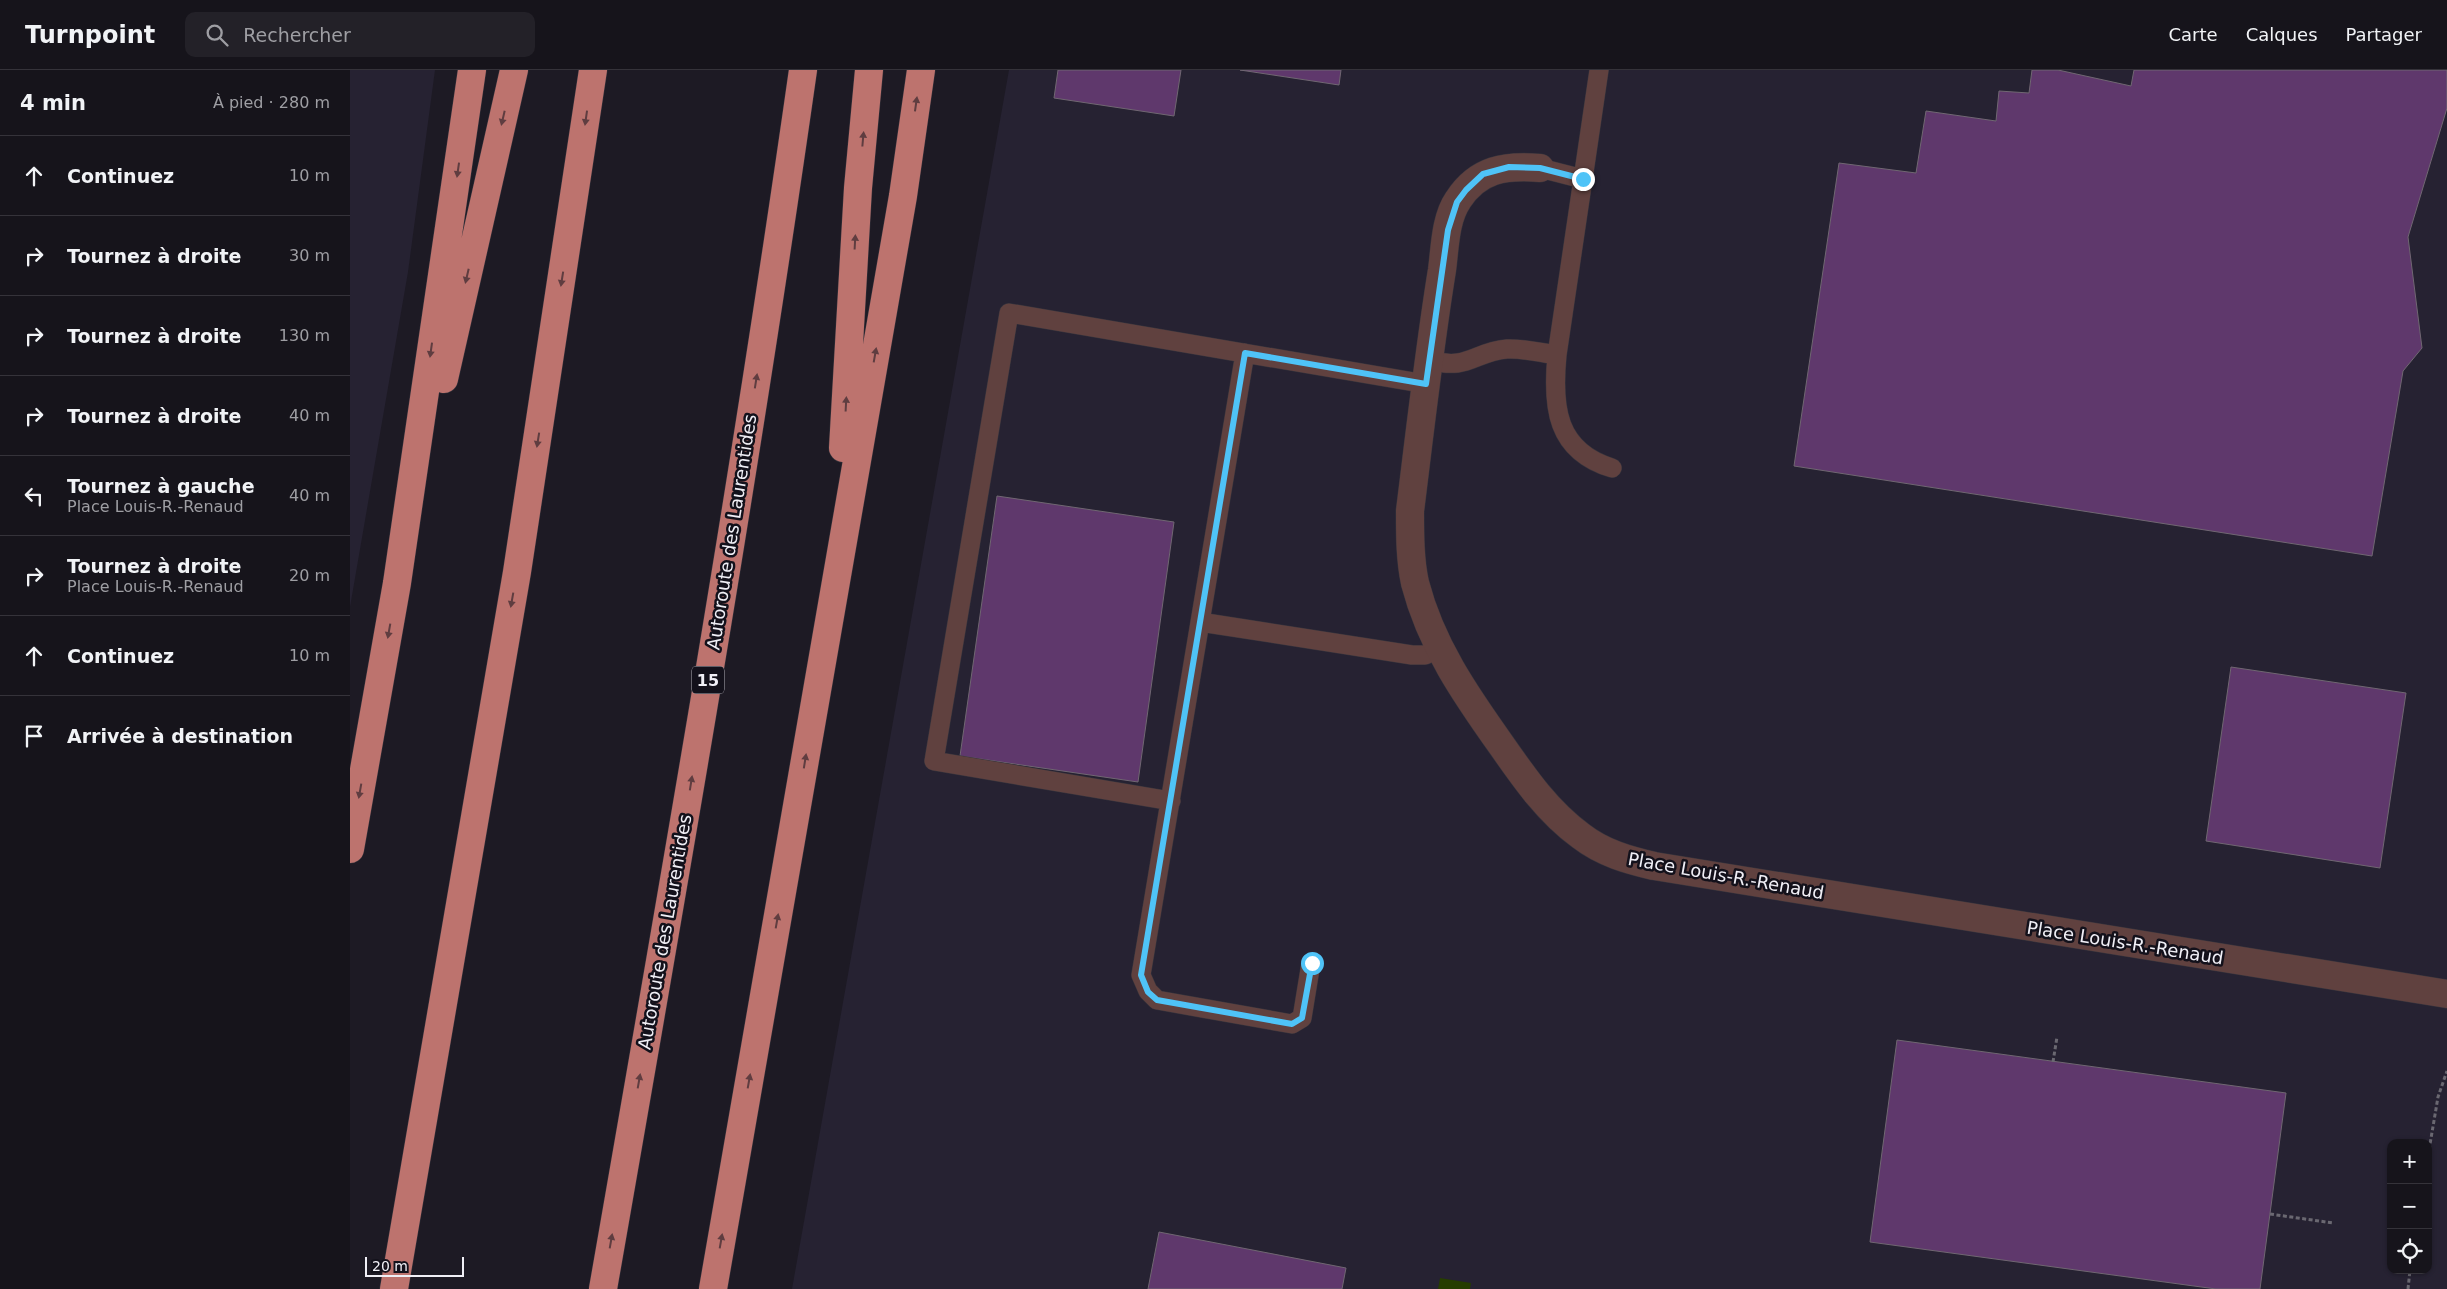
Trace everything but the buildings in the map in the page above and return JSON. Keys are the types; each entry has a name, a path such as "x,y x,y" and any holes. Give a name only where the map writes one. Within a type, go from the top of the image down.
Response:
{"highway":[{"path":"350,849 397,583 472,70"},
{"path":"397,583 514,70"},
{"path":"394,1289 517,572 593,70"},
{"name":"Autoroute des Laurentides","path":"603,1289 713,650 803,70"},
{"path":"836,575 858,188 869,70"},
{"path":"713,1289 903,196 921,70"}],"street":[{"name":"Place Louis-R.-Renaud","path":"1540,168 1516,167 1494,169 1472,182 1457,202 1448,230 1410,511 1411,550 1415,581 1425,615 1439,649 1465,694 1529,784 1556,815 1582,837 1618,856 1672,870 2447,994"}],"lane":[{"path":"1599,70 1554,383 1555,407 1563,432 1579,451 1595,463 1612,468"},
{"path":"1540,168 1583,179"},
{"path":"1170,801 934,761 1008,312 1245,353 1428,372 1445,365 1457,364 1488,353 1508,349 1557,355"},
{"path":"1245,353 1141,975 1148,992 1157,1000 1292,1024 1302,1018 1312,963"},
{"path":"1200,622 1412,655 1425,655 1439,649"}],"path":[{"path":"2053,1062 2057,1037"},
{"path":"2431,1139 2438,1097 2447,1071"},
{"path":"2270,1214 2333,1223"},
{"path":"2408,1289 2410,1274"}],"shaded area":[{"path":"350,70 435,70 408,272 350,607"},
{"path":"1009,70 2447,70 2447,1289 792,1289"}],"green space":[{"path":"1440,1278 1471,1283 1470,1289 1438,1289"}],"route":[{"path":"1312,963 1302,1018 1292,1024 1157,1000 1148,992 1141,975 1245,353 1426,384 1451,215 1457,202 1472,182 1494,169 1509,167 1540,168 1583,179"}]}
